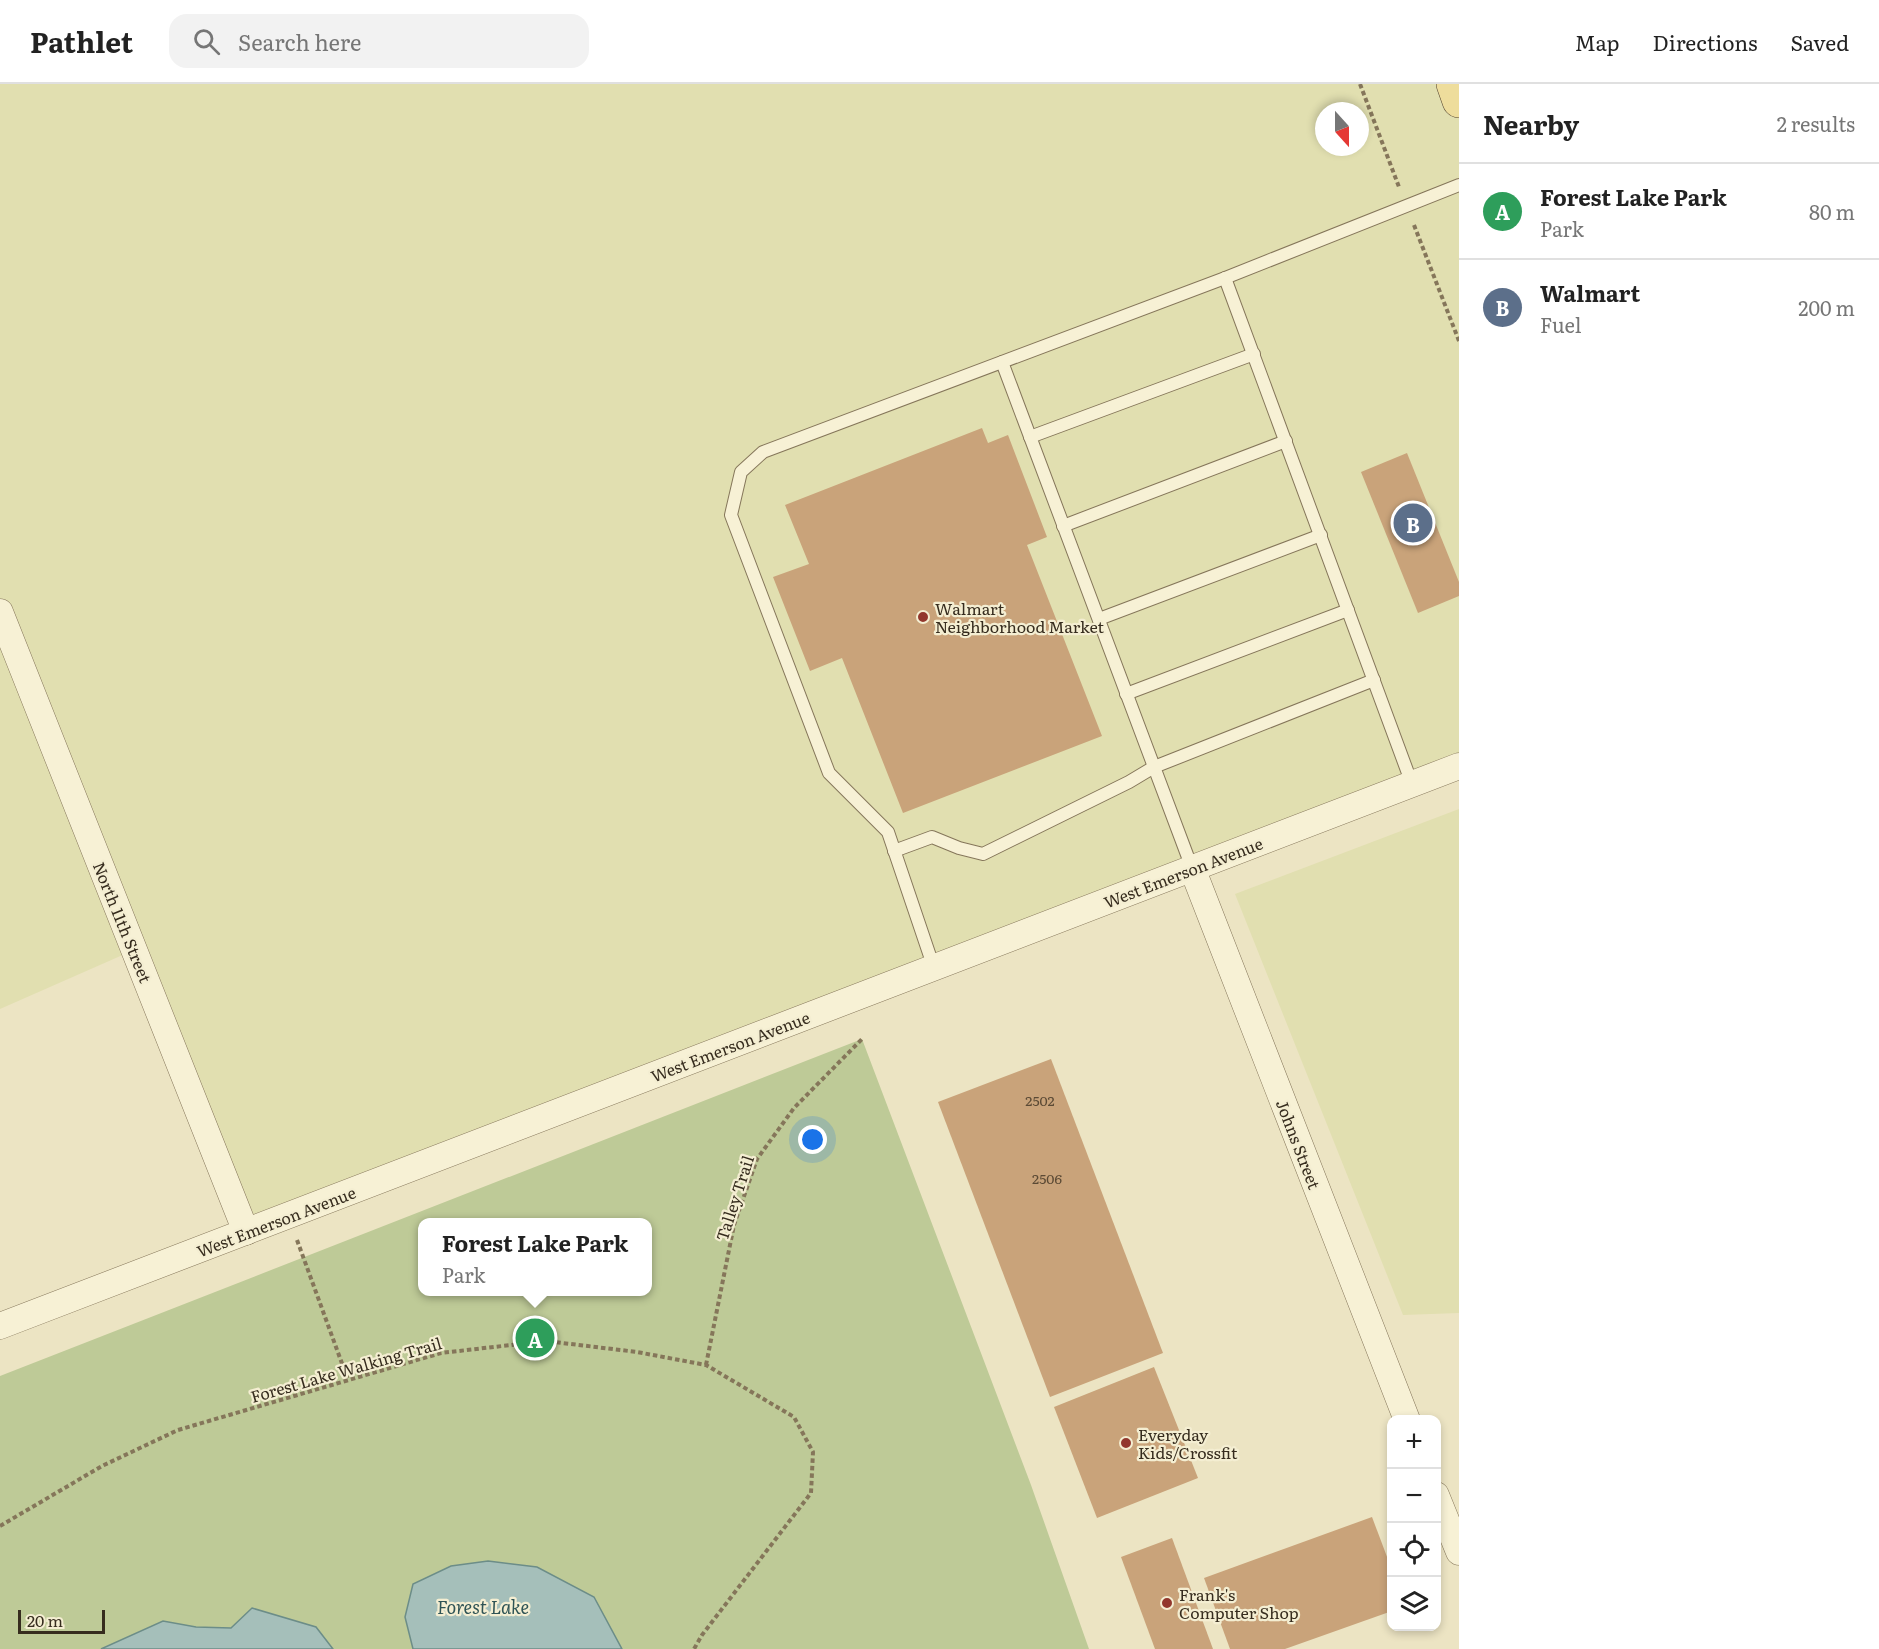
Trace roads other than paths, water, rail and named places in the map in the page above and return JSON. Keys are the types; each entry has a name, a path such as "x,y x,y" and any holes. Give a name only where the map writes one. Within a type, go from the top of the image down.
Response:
{"main road":[{"path":"1453,84 1459,101"}],"street":[{"name":"North 11th Street","path":"0,612 246,1233"},
{"name":"West Emerson Avenue","path":"0,1326 1459,766"},
{"name":"Johns Street","path":"1192,868 1405,1415"},
{"path":"1441,1505 1459,1552"}],"lane":[{"path":"934,968 888,832 829,773 731,514 741,472 763,452 1226,278 1459,185"},
{"path":"1226,278 1412,784"},
{"path":"1030,437 1254,354"},
{"path":"1002,362 1192,868"},
{"path":"1064,526 1286,441"},
{"path":"1099,619 1321,535"},
{"path":"1126,694 1348,610"},
{"path":"894,851 932,837 983,854 1129,782 1154,767 1374,680"}],"water":[{"name":"Forest Lake","path":"488,1561 537,1567 594,1597 622,1649 413,1649 405,1617 413,1584 451,1566"},
{"path":"252,1608 316,1627 333,1649 101,1649 163,1621 196,1627 231,1628"}],"place":[{"name":"Walmart","path":"1413,523"},
{"name":"Walmart Neighborhood Market","path":"923,617"},
{"name":"Forest Lake Park","path":"535,1338"},
{"name":"Everyday Kids/Crossfit","path":"1126,1443"},
{"name":"Frank's Computer Shop","path":"1167,1603"}]}
